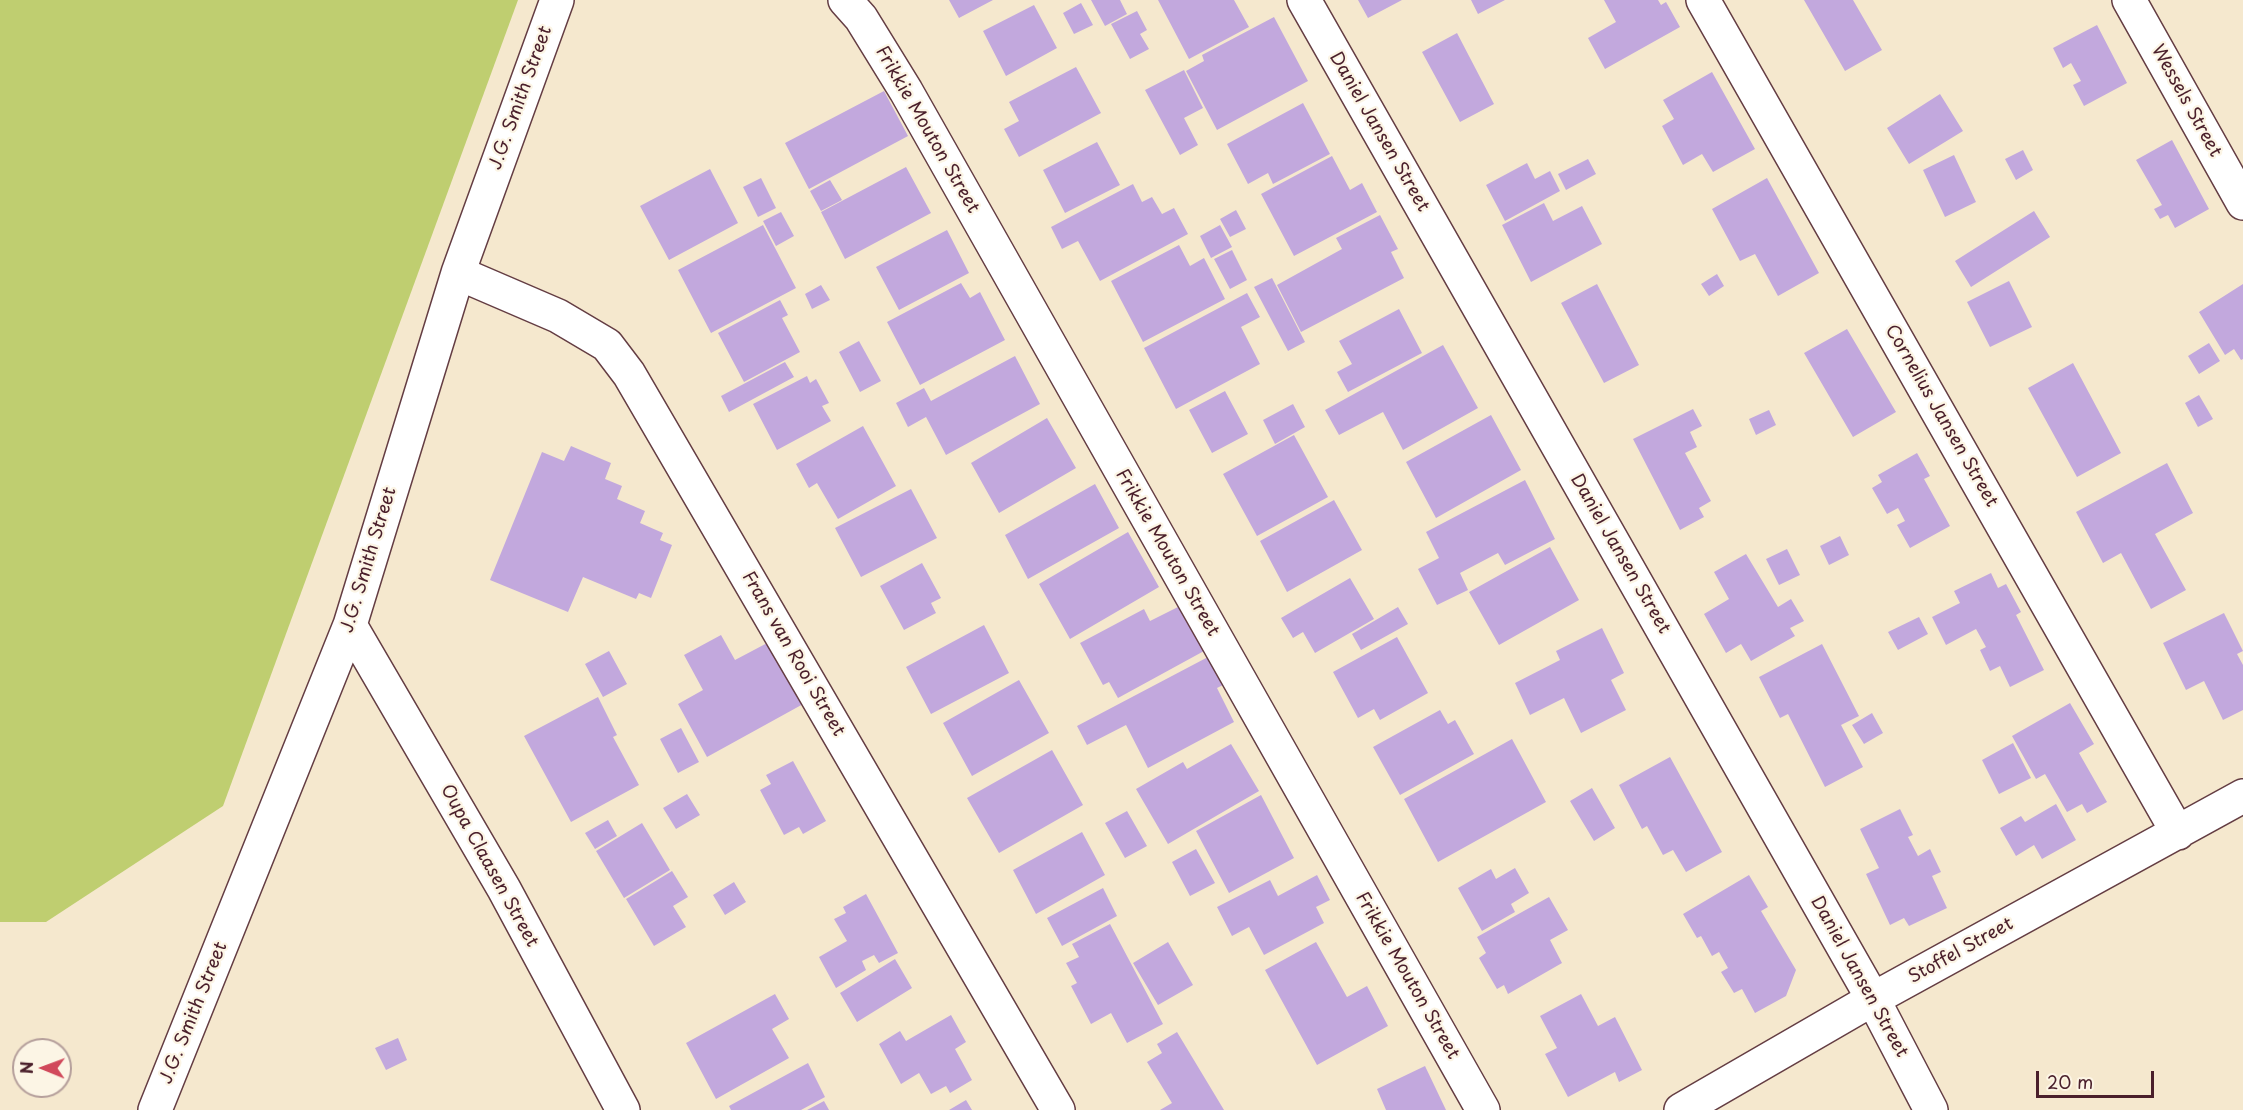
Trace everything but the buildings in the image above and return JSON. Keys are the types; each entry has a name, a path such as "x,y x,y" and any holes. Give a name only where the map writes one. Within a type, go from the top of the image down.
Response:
{"street":[{"name":"J.G. Smith Street","path":"155,1110 350,625 458,273 557,0"},
{"name":"Frikkie Mouton Street","path":"845,0 861,18 906,91 1483,1110"},
{"name":"Daniel Jansen Street","path":"1304,0 1873,999 1931,1110"},
{"name":"Cornelius Jansen Street","path":"1703,0 2178,833"},
{"name":"Wessels Street","path":"2129,0 2243,203"},
{"name":"Frans van Rooi Street","path":"458,273 558,316 607,345 629,375 1058,1110"},
{"name":"Oupa Claasen Street","path":"350,625 504,889 623,1110"},
{"name":"Stoffel Street","path":"1681,1110 1873,999 2243,796"}],"green space":[{"path":"0,0 518,0 223,806 46,922 0,922"}]}
